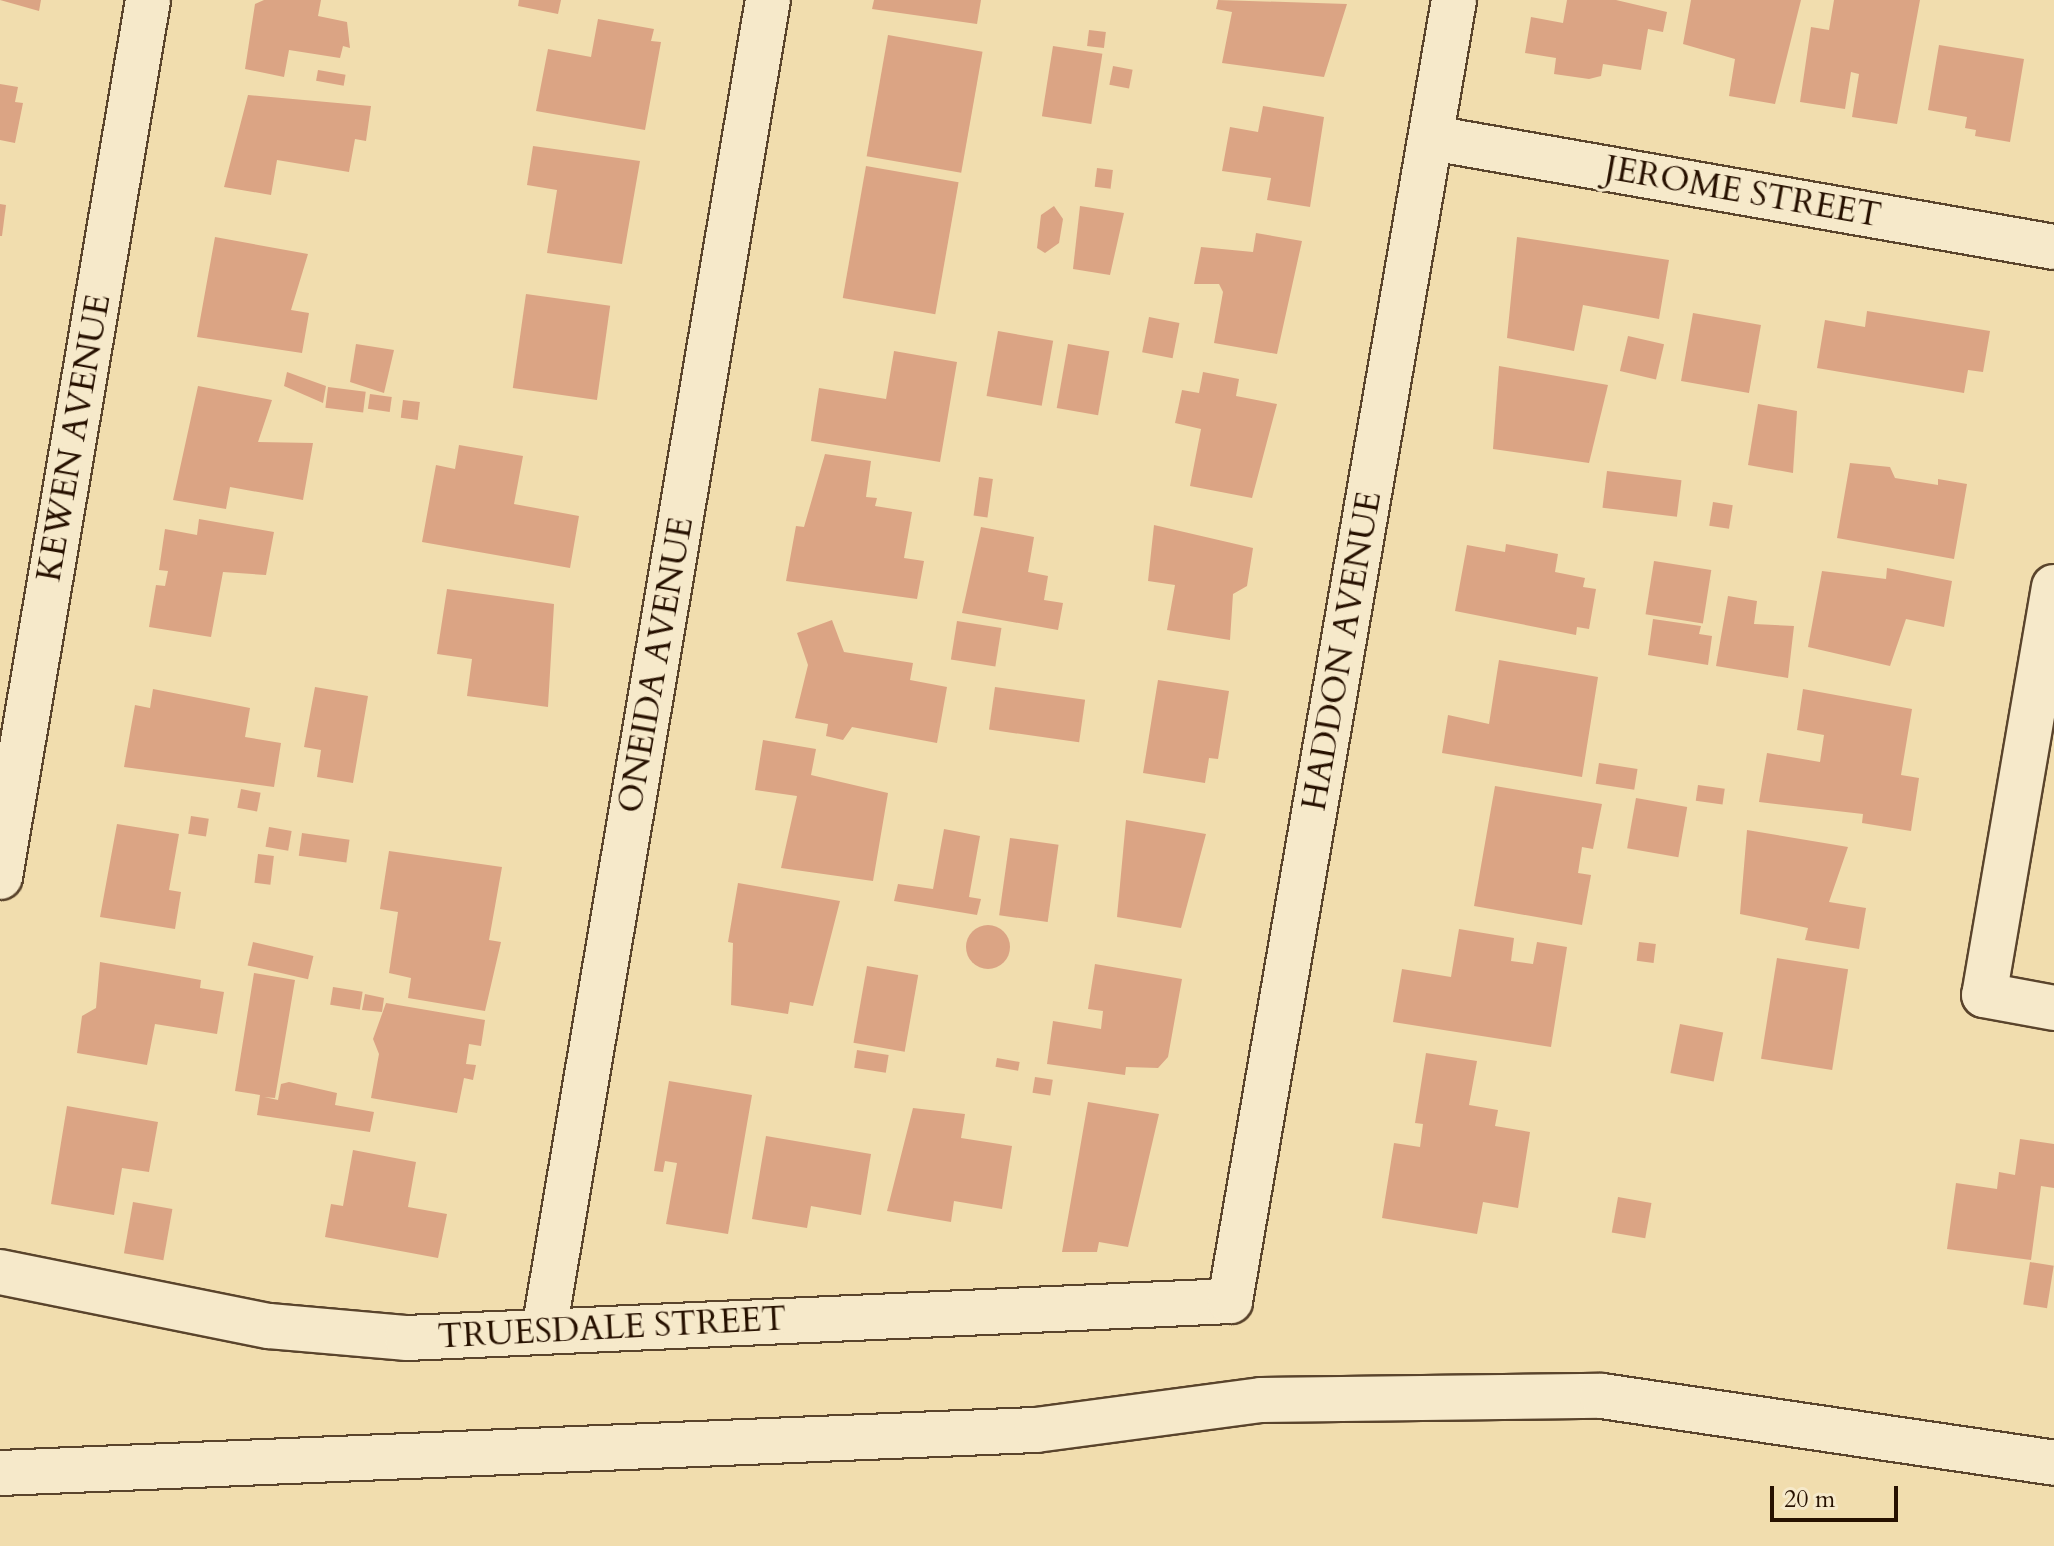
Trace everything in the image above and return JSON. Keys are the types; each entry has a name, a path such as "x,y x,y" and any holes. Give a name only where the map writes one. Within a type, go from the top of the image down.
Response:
{"street":[{"name":"KEWEN AVENUE","path":"0,877 148,0"},
{"name":"ONEIDA AVENUE","path":"544,1331 768,0"},
{"name":"HADDON AVENUE","path":"1230,1301 1454,0"},
{"name":"JEROME STREET","path":"1432,138 2054,247"},
{"path":"2054,587 1984,995 2054,1008"},
{"name":"TRUESDALE STREET","path":"0,1272 269,1326 407,1338 1230,1301"},
{"path":"0,1473 1036,1430 1261,1400 1602,1396 2054,1463"}],"building":[{"path":"0,0 41,0 39,11"},
{"path":"264,0 321,0 318,16 347,22 350,48 343,46 340,58 289,50 284,77 245,69 255,4"},
{"path":"519,0 561,0 558,14 518,6"},
{"path":"874,0 981,0 977,24 872,9"},
{"path":"1218,0 1347,4 1324,77 1222,63 1232,12 1216,9"},
{"path":"1567,0 1616,0 1667,12 1663,32 1648,29 1641,70 1603,64 1601,76 1589,79 1554,74 1556,58 1525,53 1531,17 1563,23"},
{"path":"1691,0 1801,0 1775,104 1729,96 1735,59 1683,44"},
{"path":"1834,0 1920,0 1897,124 1852,117 1859,74 1851,72 1845,109 1800,102 1811,27 1829,30"},
{"path":"598,19 654,29 651,41 661,42 645,130 536,111 548,49 591,57"},
{"path":"1089,30 1106,32 1104,48 1087,46"},
{"path":"888,35 983,52 961,173 867,156"},
{"path":"1939,45 2024,59 2010,142 1975,136 1976,130 1965,128 1967,117 1928,110"},
{"path":"1053,46 1102,54 1091,124 1042,116"},
{"path":"1113,66 1133,70 1129,88 1109,85"},
{"path":"318,70 346,75 344,86 316,81"},
{"path":"0,84 18,87 15,102 23,103 15,143 0,140"},
{"path":"248,95 371,106 366,141 355,139 349,172 277,160 271,195 224,187"},
{"path":"1263,106 1324,117 1310,207 1267,200 1271,178 1222,171 1230,127 1258,132"},
{"path":"533,146 640,161 622,264 547,253 557,190 527,185"},
{"path":"866,166 959,182 935,314 843,298"},
{"path":"1097,168 1113,170 1111,189 1095,187"},
{"path":"0,204 6,205 2,236 0,236"},
{"path":"1054,206 1063,219 1059,243 1045,253 1037,248 1041,215"},
{"path":"1080,206 1124,213 1110,275 1073,269"},
{"path":"1256,233 1302,241 1277,354 1214,343 1223,292 1219,284 1194,284 1201,247 1253,252"},
{"path":"215,237 308,254 291,310 309,313 302,353 197,337"},
{"path":"1517,237 1669,260 1659,319 1583,305 1574,351 1507,338"},
{"path":"526,294 610,306 597,400 513,388"},
{"path":"1867,311 1990,331 1983,372 1968,370 1964,393 1817,368 1825,320 1865,327"},
{"path":"1693,313 1761,325 1749,393 1681,381"},
{"path":"1149,317 1179,323 1173,358 1142,352"},
{"path":"998,331 1053,341 1042,406 987,396"},
{"path":"1628,336 1664,344 1656,379 1620,371"},
{"path":"356,344 394,350 384,393 350,382"},
{"path":"1068,344 1109,351 1098,415 1057,408"},
{"path":"894,351 957,362 940,462 811,441 819,388 886,399"},
{"path":"1499,366 1608,385 1589,463 1493,449"},
{"path":"287,372 326,386 323,403 284,386"},
{"path":"1203,372 1239,379 1236,396 1277,404 1252,498 1190,486 1201,429 1175,423 1182,390 1199,393"},
{"path":"198,386 272,400 258,442 313,443 303,500 230,487 226,509 173,500"},
{"path":"328,387 366,392 363,412 325,408"},
{"path":"370,394 392,397 390,412 368,409"},
{"path":"403,400 420,402 418,420 401,418"},
{"path":"1758,404 1797,411 1793,473 1748,465"},
{"path":"459,445 523,456 514,504 579,516 570,568 422,542 436,465 455,469"},
{"path":"825,454 871,461 866,497 877,498 875,506 912,512 904,558 924,561 917,599 786,581 796,526 804,527"},
{"path":"1850,463 1890,467 1895,478 1938,485 1938,479 1967,484 1954,559 1837,538"},
{"path":"1607,471 1681,480 1677,517 1602,508"},
{"path":"979,477 993,479 987,518 974,516"},
{"path":"1713,502 1733,505 1729,529 1709,526"},
{"path":"199,519 274,532 266,575 223,572 211,637 149,627 156,585 165,586 168,571 159,570 165,529 197,535"},
{"path":"1154,525 1253,548 1247,586 1233,594 1230,640 1167,630 1175,585 1148,581"},
{"path":"981,527 1034,537 1028,572 1048,576 1044,600 1063,603 1058,630 962,613"},
{"path":"1506,544 1558,554 1555,572 1585,578 1583,587 1596,589 1589,629 1577,627 1576,635 1455,611 1467,545 1505,552"},
{"path":"1654,561 1711,570 1703,623 1646,614"},
{"path":"1887,568 1952,581 1944,627 1906,619 1890,666 1808,647 1822,571 1886,579"},
{"path":"447,589 554,604 548,707 467,696 472,659 437,654"},
{"path":"1728,596 1757,601 1754,624 1794,626 1788,678 1716,666"},
{"path":"1653,619 1701,626 1699,634 1712,636 1708,665 1648,655"},
{"path":"832,620 844,652 913,663 910,680 947,687 937,743 852,727 843,740 826,736 828,724 795,718 808,665 797,633"},
{"path":"957,621 1001,628 995,667 951,660"},
{"path":"1499,660 1598,677 1582,777 1442,753 1448,715 1489,724"},
{"path":"1158,680 1229,691 1218,759 1209,758 1205,783 1143,773"},
{"path":"315,687 368,696 353,783 317,777 321,750 304,747"},
{"path":"995,687 1085,700 1079,742 989,730"},
{"path":"153,689 250,708 245,737 281,743 274,787 124,767 135,705 150,708"},
{"path":"1803,689 1912,709 1901,775 1919,778 1911,831 1862,823 1863,814 1759,802 1767,753 1820,762 1824,735 1797,730"},
{"path":"763,740 816,749 811,775 888,793 873,881 781,868 797,796 755,790"},
{"path":"1599,763 1638,769 1634,790 1596,784"},
{"path":"1698,785 1725,789 1723,805 1696,801"},
{"path":"1495,786 1602,804 1593,849 1582,847 1578,873 1591,875 1582,925 1474,906"},
{"path":"241,789 261,793 257,811 237,808"},
{"path":"1636,798 1687,807 1678,857 1627,848"},
{"path":"191,816 209,819 206,837 188,834"},
{"path":"1126,820 1206,834 1181,928 1117,917"},
{"path":"117,824 179,834 169,890 181,892 175,929 100,917"},
{"path":"269,827 292,831 288,851 266,847"},
{"path":"944,829 980,836 969,897 981,899 977,915 894,901 898,884 933,889"},
{"path":"1747,830 1848,847 1829,902 1866,908 1859,949 1805,940 1808,928 1740,914"},
{"path":"302,833 350,840 346,862 299,856"},
{"path":"1010,838 1059,845 1048,922 999,915"},
{"path":"389,851 502,867 489,940 501,942 485,1011 408,998 411,978 389,973 398,912 380,909"},
{"path":"258,854 274,856 270,885 254,883"},
{"path":"738,883 840,901 813,1006 790,1002 788,1014 731,1005 733,943 728,942"},
{"path":"988,925 1004,931 1010,947 1004,963 988,969 972,963 966,947 972,931"},
{"path":"1459,929 1514,938 1511,961 1533,964 1537,942 1567,947 1551,1047 1393,1022 1402,969 1451,977"},
{"path":"253,942 313,956 308,979 248,965"},
{"path":"1639,942 1656,944 1654,963 1637,961"},
{"path":"1777,958 1848,969 1832,1070 1761,1059"},
{"path":"100,962 201,980 200,988 224,992 217,1034 155,1024 147,1065 77,1053 82,1016 96,1008"},
{"path":"1095,964 1182,979 1168,1057 1158,1068 1126,1067 1125,1075 1047,1064 1053,1021 1101,1029 1103,1011 1088,1009"},
{"path":"867,966 918,975 905,1052 853,1043"},
{"path":"254,973 295,980 275,1098 264,1097 278,1100 281,1084 289,1082 337,1093 335,1105 374,1112 370,1132 257,1115 260,1095 235,1091"},
{"path":"333,987 363,992 360,1009 330,1005"},
{"path":"365,994 384,998 382,1012 362,1010"},
{"path":"386,1003 485,1020 481,1046 469,1044 466,1064 476,1065 473,1080 464,1078 457,1113 371,1098 379,1054 373,1039"},
{"path":"1680,1024 1723,1032 1714,1081 1670,1073"},
{"path":"857,1050 889,1055 886,1073 854,1068"},
{"path":"1426,1053 1477,1061 1469,1105 1498,1110 1495,1126 1530,1132 1518,1208 1483,1202 1477,1234 1382,1218 1394,1143 1420,1147 1423,1124 1415,1123"},
{"path":"997,1058 1020,1062 1018,1071 995,1067"},
{"path":"1035,1077 1053,1080 1050,1096 1032,1093"},
{"path":"669,1081 752,1095 728,1234 666,1224 677,1163 665,1161 663,1172 654,1171"},
{"path":"1088,1102 1159,1114 1128,1247 1099,1242 1097,1252 1062,1252"},
{"path":"67,1106 158,1122 149,1172 122,1168 114,1215 51,1204"},
{"path":"913,1108 965,1114 961,1138 1012,1146 1002,1209 954,1201 951,1222 887,1211"},
{"path":"766,1136 871,1154 861,1215 811,1206 807,1228 752,1219"},
{"path":"2020,1139 2054,1144 2054,1188 2041,1186 2031,1260 1947,1249 1956,1183 1997,1189 1999,1172 2015,1175"},
{"path":"353,1150 416,1162 408,1207 447,1214 438,1258 325,1237 331,1204 343,1206"},
{"path":"1618,1197 1651,1203 1645,1238 1612,1232"},
{"path":"133,1202 172,1209 163,1260 124,1253"},
{"path":"2030,1262 2054,1266 2047,1308 2023,1304"}]}
